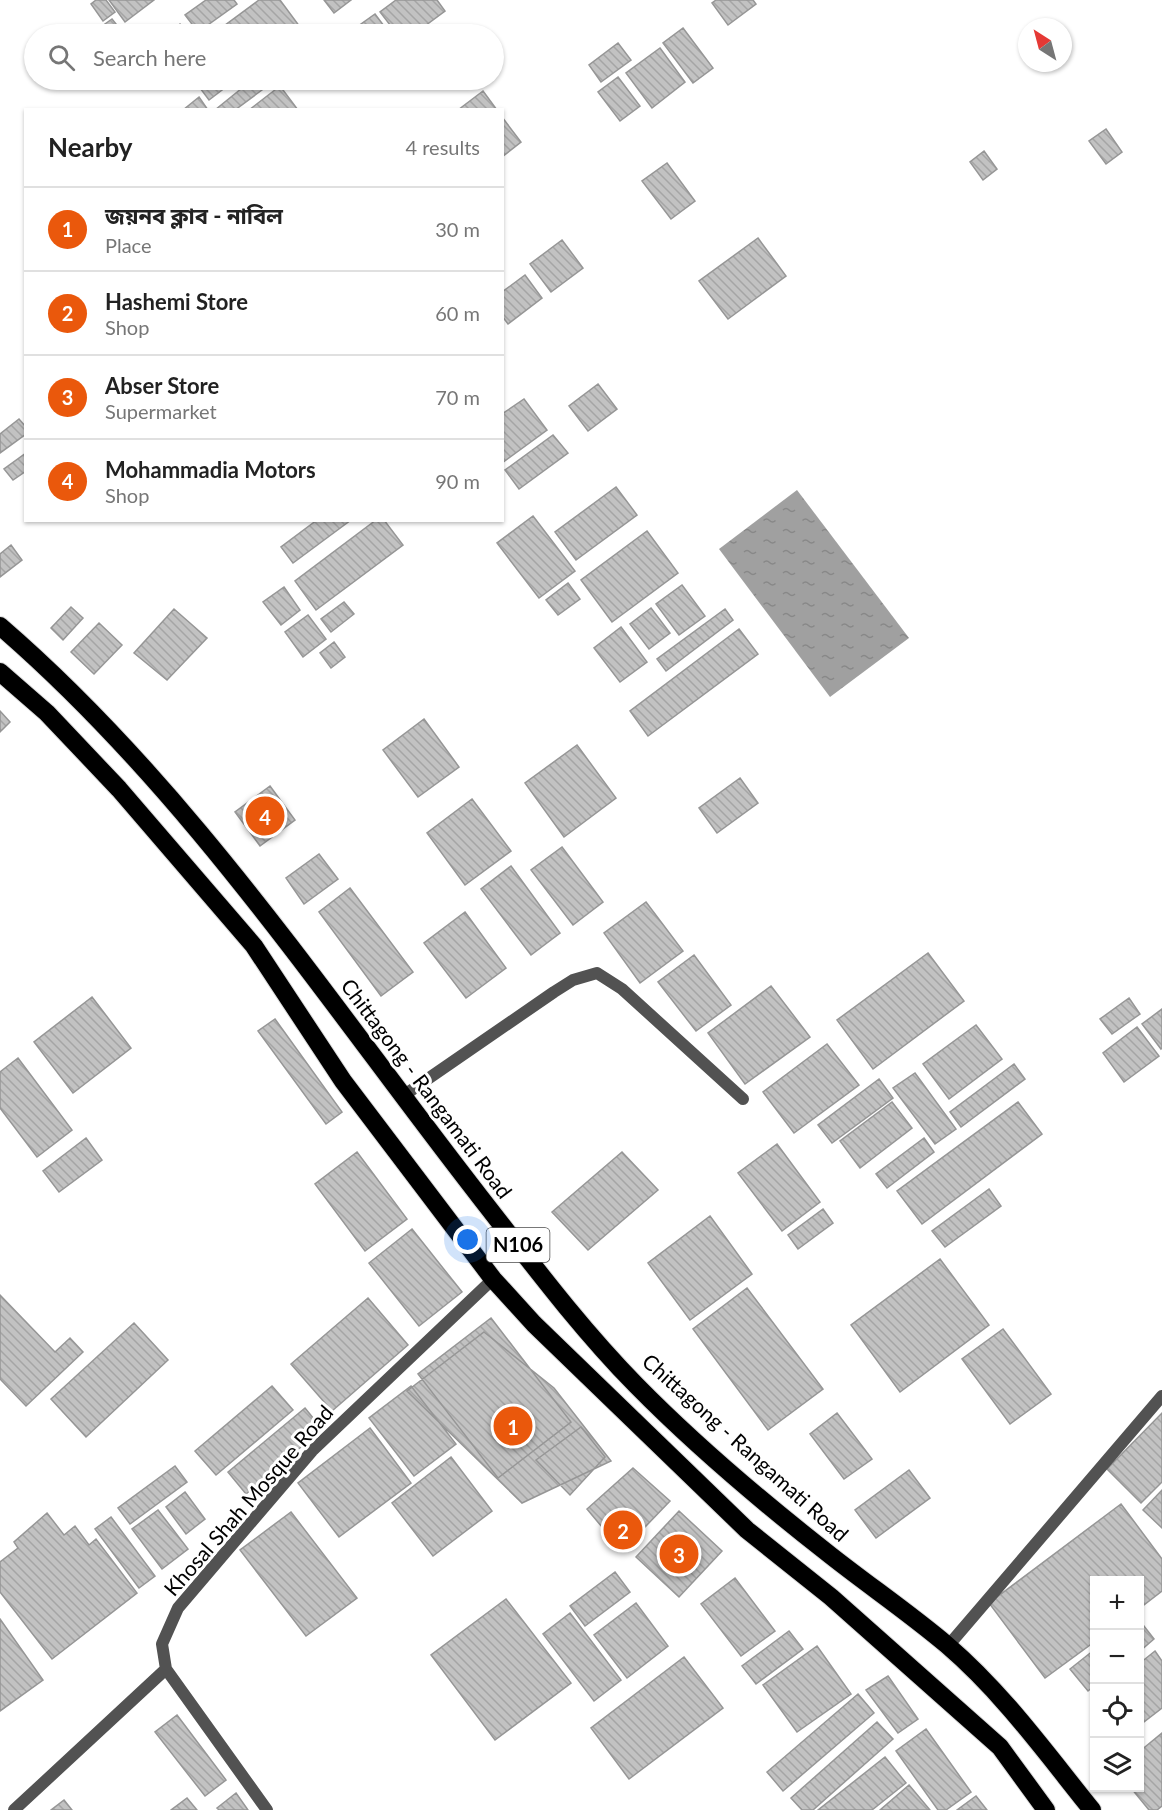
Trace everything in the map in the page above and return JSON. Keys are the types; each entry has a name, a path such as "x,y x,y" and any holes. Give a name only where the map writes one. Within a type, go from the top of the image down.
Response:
{"highway":[{"name":"Chittagong - Rangamati Road","path":"0,626 56,675 124,745 277,928 550,1287 636,1384 726,1467 820,1548 948,1646 1002,1699 1092,1810"},
{"name":"N106","path":"0,672 46,713 118,789 254,946 343,1081 493,1279 534,1324 747,1530 831,1597 1000,1747 1046,1810"}],"street":[{"path":"403,1096 573,980 597,974 622,989 743,1099"},
{"name":"Khosal Shah Mosque Road","path":"166,1669 162,1644 178,1608 312,1451 493,1279"},
{"path":"948,1646 1162,1396"},
{"path":"14,1810 166,1669 267,1810"}],"water":[{"path":"797,490 909,638 830,697 719,549"}],"building":[{"path":"96,0 106,0 115,12 103,21 91,4"},
{"path":"109,0 154,0 125,22"},
{"path":"206,0 234,0 237,4 209,24 192,24 185,15"},
{"path":"259,0 280,0 298,24 227,24"},
{"path":"324,0 351,0 334,13"},
{"path":"396,0 437,0 445,11 427,24 389,24 380,12"},
{"path":"716,0 753,0 756,4 728,25 712,3"},
{"path":"375,14 382,24 361,24"},
{"path":"112,19 116,24 105,24"},
{"path":"683,28 713,68 693,83 663,43"},
{"path":"618,43 631,60 601,82 589,65"},
{"path":"660,48 685,82 652,108 626,73"},
{"path":"618,77 640,106 620,121 598,92"},
{"path":"202,90 222,90 209,100"},
{"path":"240,90 262,90 238,108 217,108"},
{"path":"275,90 283,90 296,108 252,108"},
{"path":"483,91 496,108 461,108"},
{"path":"199,97 207,108 185,108"},
{"path":"504,120 521,142 504,155"},
{"path":"1106,129 1122,152 1106,164 1089,141"},
{"path":"984,151 997,169 983,180 970,162"},
{"path":"667,163 695,201 671,219 642,181"},
{"path":"758,238 786,276 728,319 699,281"},
{"path":"562,240 583,268 551,292 530,264"},
{"path":"525,275 542,298 508,324 504,319 504,291"},
{"path":"598,384 617,409 588,431 569,406"},
{"path":"524,399 547,430 504,462 504,413"},
{"path":"19,419 24,425 24,435 0,453 0,434"},
{"path":"553,435 568,453 519,489 505,470"},
{"path":"24,454 24,472 13,480 4,469"},
{"path":"616,487 637,515 576,560 555,532"},
{"path":"533,516 575,571 539,598 497,543"},
{"path":"314,522 348,522 293,563 281,547"},
{"path":"373,522 386,522 403,545 316,610 295,581"},
{"path":"647,531 678,573 612,622 581,580"},
{"path":"11,545 22,560 0,577 0,554"},
{"path":"568,583 580,599 558,615 546,600"},
{"path":"682,585 705,616 679,635 656,604"},
{"path":"284,587 300,610 281,625 263,602"},
{"path":"344,602 354,614 331,632 321,619"},
{"path":"71,607 83,618 63,640 51,628"},
{"path":"651,608 670,633 649,649 630,624"},
{"path":"174,609 207,638 167,680 134,653"},
{"path":"725,609 733,620 666,671 657,659"},
{"path":"308,615 326,639 303,657 285,632"},
{"path":"99,623 122,645 94,674 71,652"},
{"path":"621,627 647,662 620,682 594,648"},
{"path":"739,629 758,654 648,736 630,711"},
{"path":"334,642 345,657 331,668 320,653"},
{"path":"0,711 10,722 0,732"},
{"path":"424,719 459,767 418,797 383,750"},
{"path":"577,745 616,798 564,837 525,783"},
{"path":"740,778 758,803 717,833 699,808"},
{"path":"270,786 295,820 260,846 235,812"},
{"path":"472,799 511,851 465,885 427,833"},
{"path":"562,847 603,902 573,925 531,870"},
{"path":"319,854 338,879 304,904 286,878"},
{"path":"511,866 560,933 531,955 481,889"},
{"path":"350,888 413,972 381,996 319,912"},
{"path":"646,902 683,951 640,983 604,933"},
{"path":"465,912 506,968 466,998 424,943"},
{"path":"928,953 964,1001 873,1069 837,1020"},
{"path":"694,955 731,1005 696,1031 658,982"},
{"path":"771,986 810,1037 745,1084 708,1033"},
{"path":"92,997 131,1048 73,1093 34,1042"},
{"path":"1129,998 1140,1014 1112,1034 1100,1019"},
{"path":"1162,1009 1162,1048 1161,1049 1142,1024"},
{"path":"275,1019 342,1112 326,1124 258,1031"},
{"path":"976,1025 1002,1059 949,1099 923,1064"},
{"path":"1137,1027 1159,1056 1124,1082 1103,1053"},
{"path":"827,1044 859,1085 794,1133 763,1092"},
{"path":"18,1058 72,1130 37,1157 0,1108 0,1072"},
{"path":"1014,1064 1025,1079 961,1127 950,1112"},
{"path":"915,1073 956,1129 935,1144 893,1088"},
{"path":"879,1079 893,1098 832,1143 818,1125"},
{"path":"892,1102 912,1128 860,1168 840,1141"},
{"path":"1018,1102 1042,1134 922,1224 897,1191"},
{"path":"86,1138 102,1160 59,1192 43,1171"},
{"path":"924,1138 934,1152 887,1188 876,1174"},
{"path":"777,1144 820,1202 782,1231 738,1173"},
{"path":"357,1152 407,1219 365,1251 315,1184"},
{"path":"622,1152 658,1190 588,1250 552,1212"},
{"path":"989,1189 1001,1206 945,1247 932,1231"},
{"path":"823,1209 833,1223 798,1249 788,1235"},
{"path":"710,1216 752,1274 690,1320 648,1263"},
{"path":"412,1229 462,1292 419,1326 369,1263"},
{"path":"940,1259 989,1325 900,1392 851,1325"},
{"path":"747,1288 823,1389 768,1430 693,1329"},
{"path":"0,1295 55,1352 70,1338 83,1352 26,1406 0,1379"},
{"path":"368,1298 408,1345 332,1411 291,1364"},
{"path":"491,1318 571,1422 498,1478 418,1374"},
{"path":"134,1323 168,1360 86,1437 51,1399"},
{"path":"1003,1329 1051,1394 1010,1424 962,1359"},
{"path":"484,1332 554,1388 611,1461 522,1503 407,1391"},
{"path":"272,1386 293,1410 216,1475 195,1451"},
{"path":"411,1386 456,1444 414,1476 369,1418"},
{"path":"305,1408 322,1429 246,1494 228,1472"},
{"path":"837,1413 872,1459 844,1479 810,1434"},
{"path":"1162,1413 1162,1482 1141,1503 1107,1469"},
{"path":"581,1427 605,1457 570,1495 536,1460"},
{"path":"370,1428 411,1483 339,1537 298,1483"},
{"path":"451,1457 492,1511 433,1556 392,1503"},
{"path":"175,1466 187,1482 130,1524 118,1508"},
{"path":"633,1468 670,1501 622,1551 587,1509"},
{"path":"909,1470 930,1498 876,1538 855,1510"},
{"path":"1162,1490 1162,1528 1143,1510"},
{"path":"185,1492 205,1519 186,1534 166,1507"},
{"path":"1121,1504 1162,1559 1162,1591 1144,1605 1144,1576 1090,1576 1090,1645 1045,1678 989,1603"},
{"path":"158,1510 188,1549 162,1569 132,1529"},
{"path":"679,1511 722,1551 679,1597 636,1557"},
{"path":"291,1512 357,1598 306,1636 240,1550"},
{"path":"47,1513 64,1535 75,1526 89,1545 96,1539 137,1593 52,1659 0,1592 0,1562 18,1548 14,1542"},
{"path":"111,1517 155,1576 139,1588 95,1529"},
{"path":"615,1572 630,1592 585,1626 570,1606"},
{"path":"735,1578 775,1631 741,1656 701,1604"},
{"path":"506,1599 571,1683 495,1740 431,1655"},
{"path":"636,1603 668,1646 627,1678 594,1635"},
{"path":"570,1613 621,1680 594,1701 543,1634"},
{"path":"0,1619 43,1680 0,1711"},
{"path":"1144,1626 1154,1639 1144,1648"},
{"path":"789,1631 803,1649 756,1684 742,1666"},
{"path":"817,1646 851,1694 797,1732 763,1685"},
{"path":"1155,1651 1162,1661 1162,1708 1144,1722 1144,1684 1144,1660"},
{"path":"1090,1653 1090,1689 1088,1691 1070,1669"},
{"path":"684,1657 723,1708 629,1779 591,1728"},
{"path":"888,1676 918,1719 898,1733 866,1690"},
{"path":"858,1694 874,1713 783,1791 767,1772"},
{"path":"177,1715 226,1780 205,1796 155,1732"},
{"path":"877,1722 893,1739 813,1810 802,1810 791,1798"},
{"path":"926,1729 971,1792 946,1810 938,1810 896,1751"},
{"path":"1162,1733 1162,1806 1157,1810 1149,1810 1134,1792 1144,1792 1144,1748"},
{"path":"885,1757 906,1783 872,1810 818,1810"},
{"path":"909,1785 930,1810 880,1810"},
{"path":"236,1793 248,1810 219,1810 217,1808"},
{"path":"976,1796 987,1810 957,1810"},
{"path":"187,1798 197,1810 171,1810"},
{"path":"64,1800 72,1810 51,1810"}],"place":[{"name":"Mohammadia Motors","path":"265,816"},
{"name":"জয়নব ক্লাব - নাবিল","path":"513,1426"},
{"name":"Hashemi Store","path":"623,1530"},
{"name":"Abser Store","path":"679,1554"}]}
